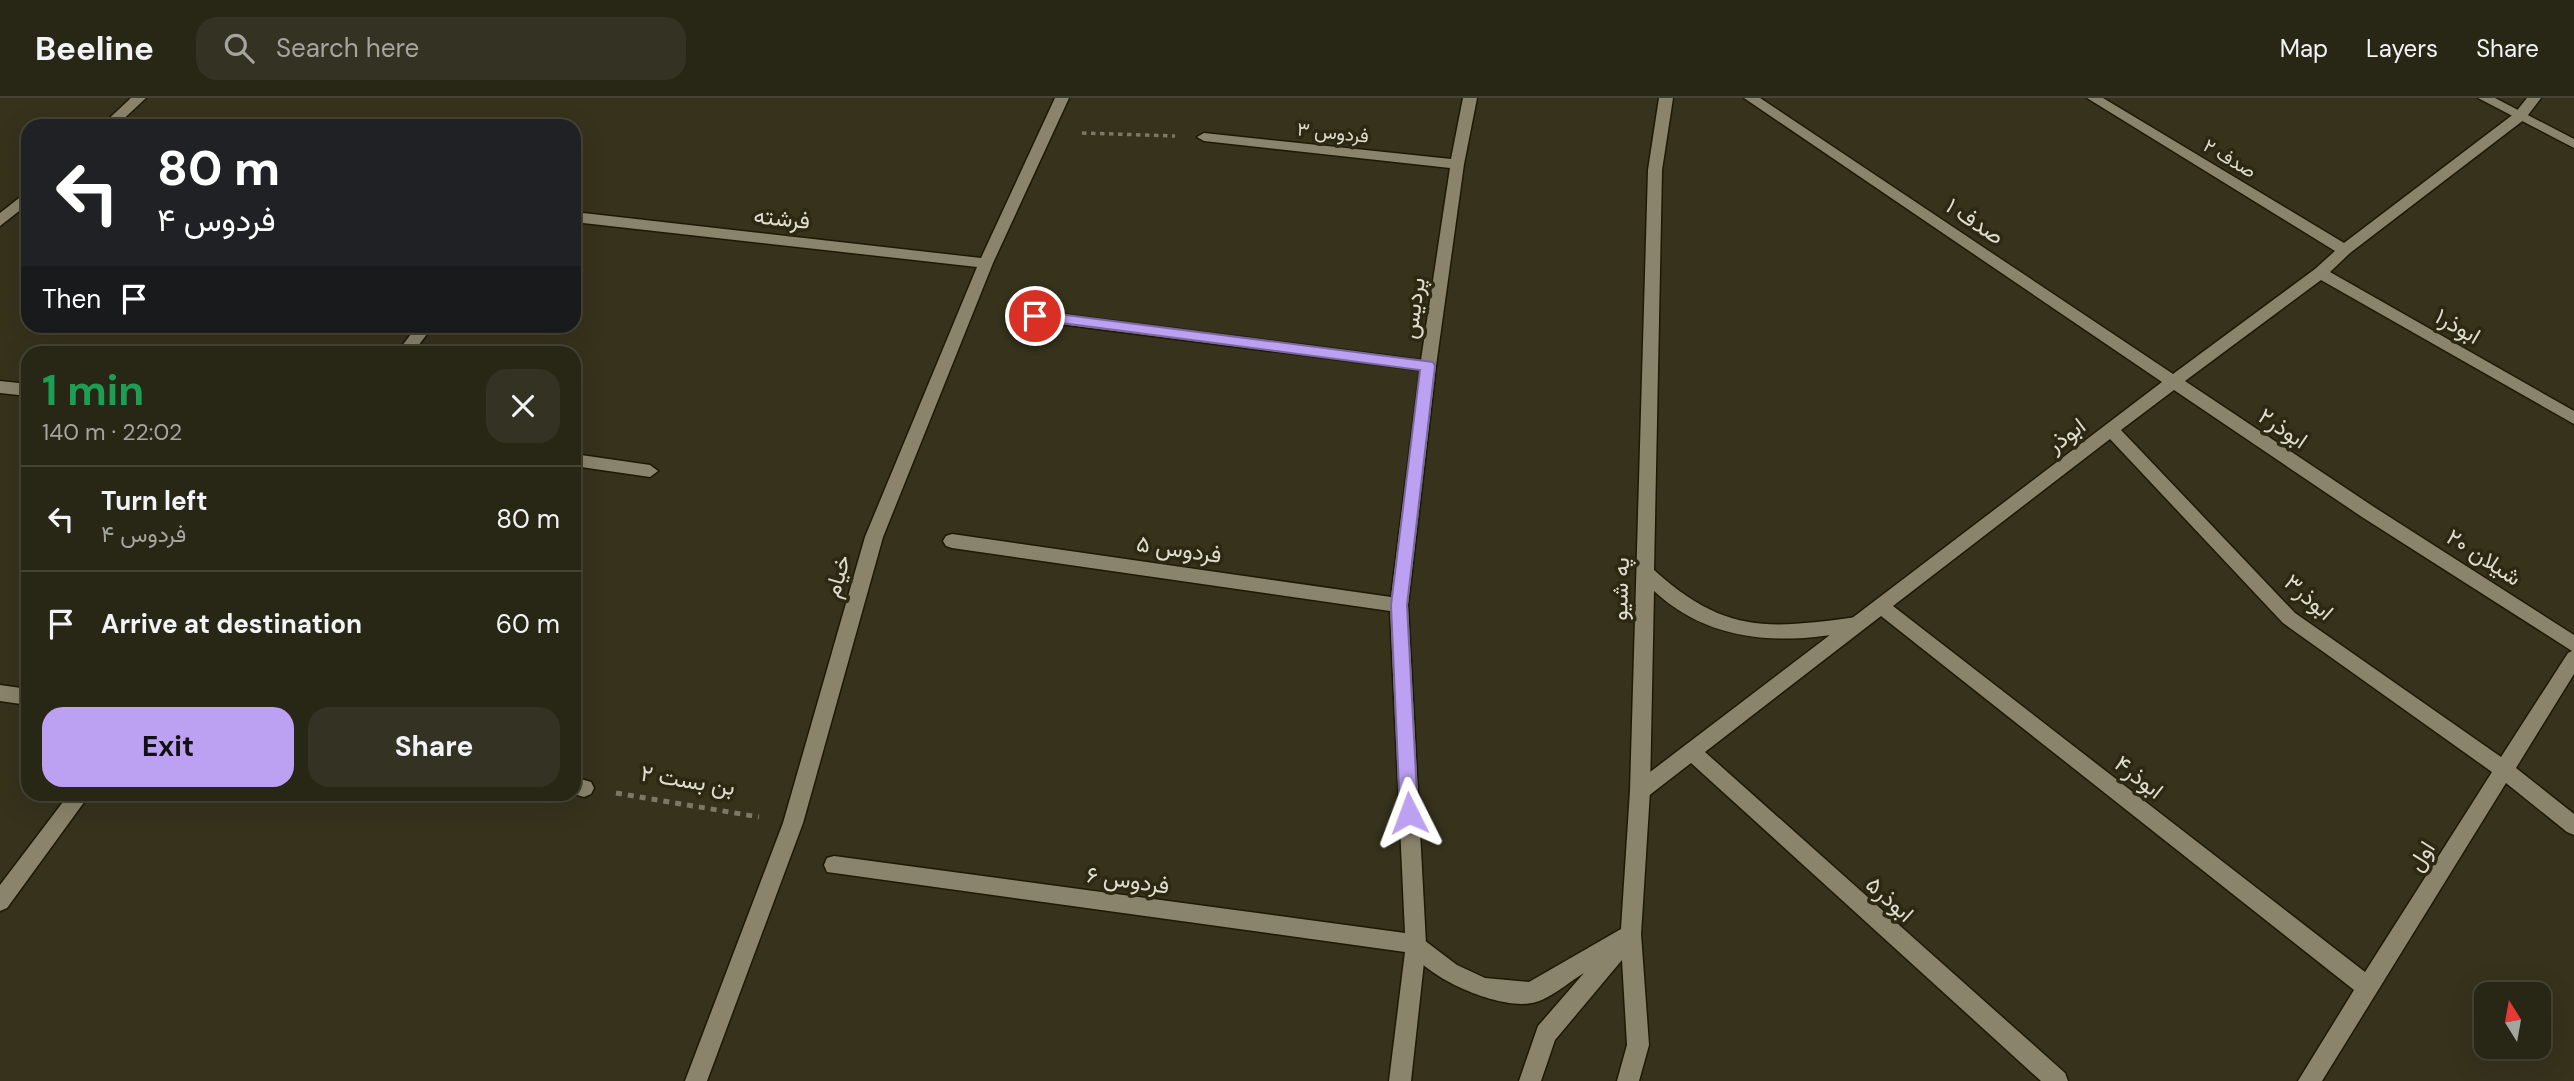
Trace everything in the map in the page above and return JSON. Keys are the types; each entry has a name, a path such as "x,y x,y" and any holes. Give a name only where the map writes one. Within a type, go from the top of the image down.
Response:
{"street":[{"path":"116,119 139,98"},
{"name":"خیام","path":"696,1081 793,823 874,537 986,263 1062,98"},
{"name":"پردیس","path":"1400,1081 1416,944 1399,605 1428,366 1457,164 1470,98"},
{"name":"په شیو","path":"1628,1081 1638,1045 1631,934 1640,791 1656,170 1666,98"},
{"name":"صدف ۱","path":"1751,98 2173,382"},
{"name":"صدف ۲","path":"2094,98 2345,250"},
{"path":"2485,98 2574,144"},
{"name":"ابوذر","path":"1640,791 2173,382 2320,273 2345,250 2520,116 2534,98"},
{"name":"فردوس ۳","path":"1204,137 1457,164"},
{"path":"0,221 21,202"},
{"name":"فرشته","path":"581,219 986,263"},
{"name":"ابوذر۱","path":"2320,273 2574,418"},
{"path":"1035,316 1428,366"},
{"name":"ابوذر۲","path":"2173,382 2368,512"},
{"path":"0,387 21,389"},
{"name":"ابوذر۳","path":"2111,430 2289,618 2504,770 2574,826"},
{"path":"581,461 650,471"},
{"name":"شیلان ۲۰","path":"2368,512 2574,644"},
{"name":"فردوس ۵","path":"952,541 1399,605"},
{"path":"1647,574 1671,599 1702,618 1739,629 1812,631 1857,624"},
{"name":"ابوذر۴","path":"1880,606 2367,987"},
{"name":"اول","path":"2309,1081 2574,658"},
{"path":"0,693 21,696"},
{"name":"ابوذر۵","path":"1691,751 2057,1081"},
{"path":"0,901 75,801"},
{"name":"فردوس ۶","path":"834,865 1416,944"},
{"path":"1416,944 1450,972 1484,988 1531,993 1631,934"},
{"path":"1530,1081 1546,1034 1631,934"}],"path":[{"path":"1046,131 1204,137"},
{"name":"بن بست ۲","path":"581,787 793,823"}],"route":[{"path":"1035,316 1428,366 1399,605 1409,813"}]}
